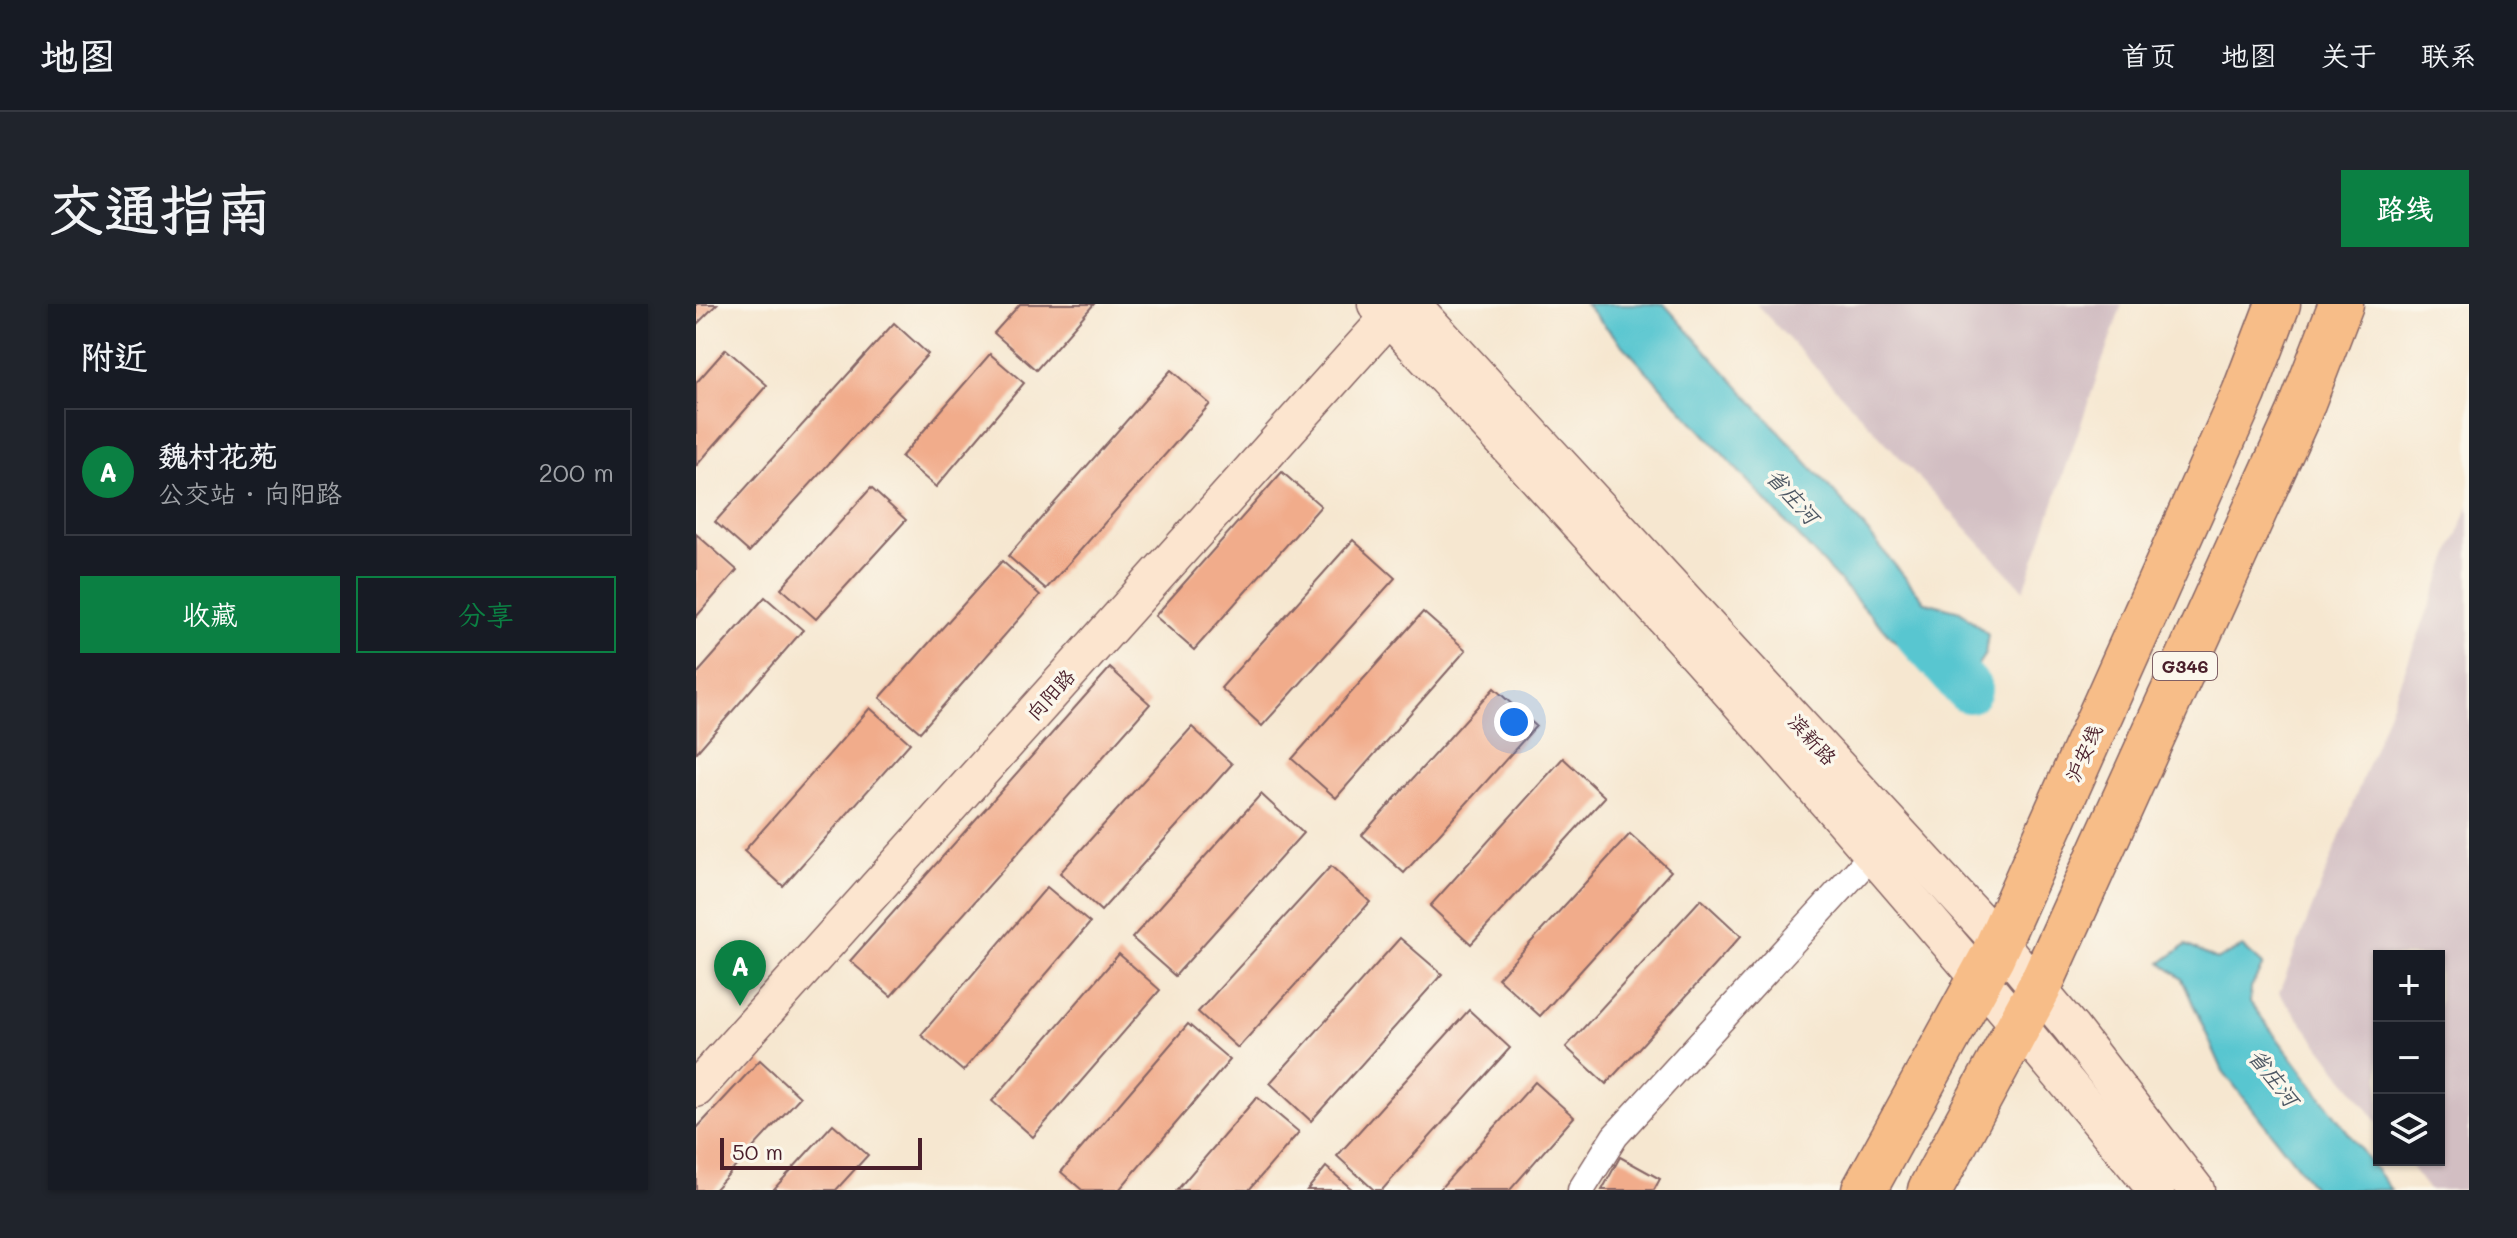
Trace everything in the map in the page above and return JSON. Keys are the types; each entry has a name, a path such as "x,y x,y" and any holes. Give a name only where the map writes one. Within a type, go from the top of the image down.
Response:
{"highway":[{"name":"沪安线","path":"1864,1190 1990,960 2244,393 2278,304"},
{"name":"G346","path":"1930,1190 2029,1006 2299,413 2341,304"}],"main road":[{"name":"滨新路","path":"1396,307 1872,855 1990,960"},
{"name":"滨新路","path":"1396,307 2196,1190"},
{"name":"向阳路","path":"696,1089 1396,307"},
{"name":"滨新路","path":"2029,1006 2156,1190"}],"street":[{"path":"1581,1190 1615,1136 1872,855"}],"shaded area":[{"path":"1756,304 2122,304 2024,590"},
{"path":"2469,505 2469,1190 2429,1190 2411,1166 2445,1166 2445,950 2373,950 2373,1116 2279,993"}],"water":[{"path":"1585,304 1664,304 1849,509 1925,602 1960,611 1988,635 1985,654 1968,680 1935,685"},
{"path":"2186,945 2217,960 2243,947 2263,965 2251,987 2250,1002 2391,1190 2316,1190 2223,1071 2182,979 2161,963"}],"building":[{"path":"696,304 717,304 696,325"},
{"path":"1020,304 1094,304 1036,370 994,333"},
{"path":"894,323 928,354 749,552 715,522"},
{"path":"726,349 767,385 696,466 696,383"},
{"path":"990,354 1024,383 936,487 901,457"},
{"path":"1171,370 1210,404 1046,589 1008,556"},
{"path":"1282,472 1321,506 1194,650 1155,616"},
{"path":"871,488 906,520 816,619 781,588"},
{"path":"696,534 737,570 696,617"},
{"path":"1353,540 1395,578 1262,726 1221,688"},
{"path":"1002,561 1040,595 920,732 880,698"},
{"path":"765,597 803,630 696,753 696,675"},
{"path":"1423,612 1466,650 1336,798 1292,759"},
{"path":"1110,668 1150,704 891,996 850,961"},
{"path":"1494,688 1536,726 1404,873 1362,835"},
{"path":"870,708 910,743 783,886 744,851"},
{"path":"1192,727 1232,764 1101,911 1060,873"},
{"path":"1563,758 1605,797 1471,944 1430,906"},
{"path":"1261,794 1303,833 1175,976 1132,938"},
{"path":"1630,834 1671,871 1540,1016 1498,978"},
{"path":"1331,866 1370,902 1238,1048 1198,1012"},
{"path":"1047,887 1090,923 963,1071 921,1035"},
{"path":"1701,899 1741,936 1606,1084 1566,1047"},
{"path":"1400,938 1442,974 1311,1121 1270,1083"},
{"path":"1119,954 1160,990 1033,1137 992,1101"},
{"path":"1469,1010 1510,1048 1382,1190 1374,1190 1337,1156"},
{"path":"1188,1024 1230,1060 1119,1190 1082,1190 1061,1172"},
{"path":"760,1060 800,1097 714,1190 696,1190 696,1129"},
{"path":"1535,1082 1574,1117 1510,1190 1439,1190"},
{"path":"1257,1097 1299,1132 1249,1190 1177,1190"},
{"path":"833,1124 868,1155 836,1190 773,1190"},
{"path":"1620,1157 1660,1179 1654,1190 1602,1190"},
{"path":"1326,1167 1353,1190 1307,1190"}],"waterway":[{"name":"省庄河","path":"1918,633 1968,689"}],"place":[{"name":"魏村花苑","path":"740,1006"}]}
